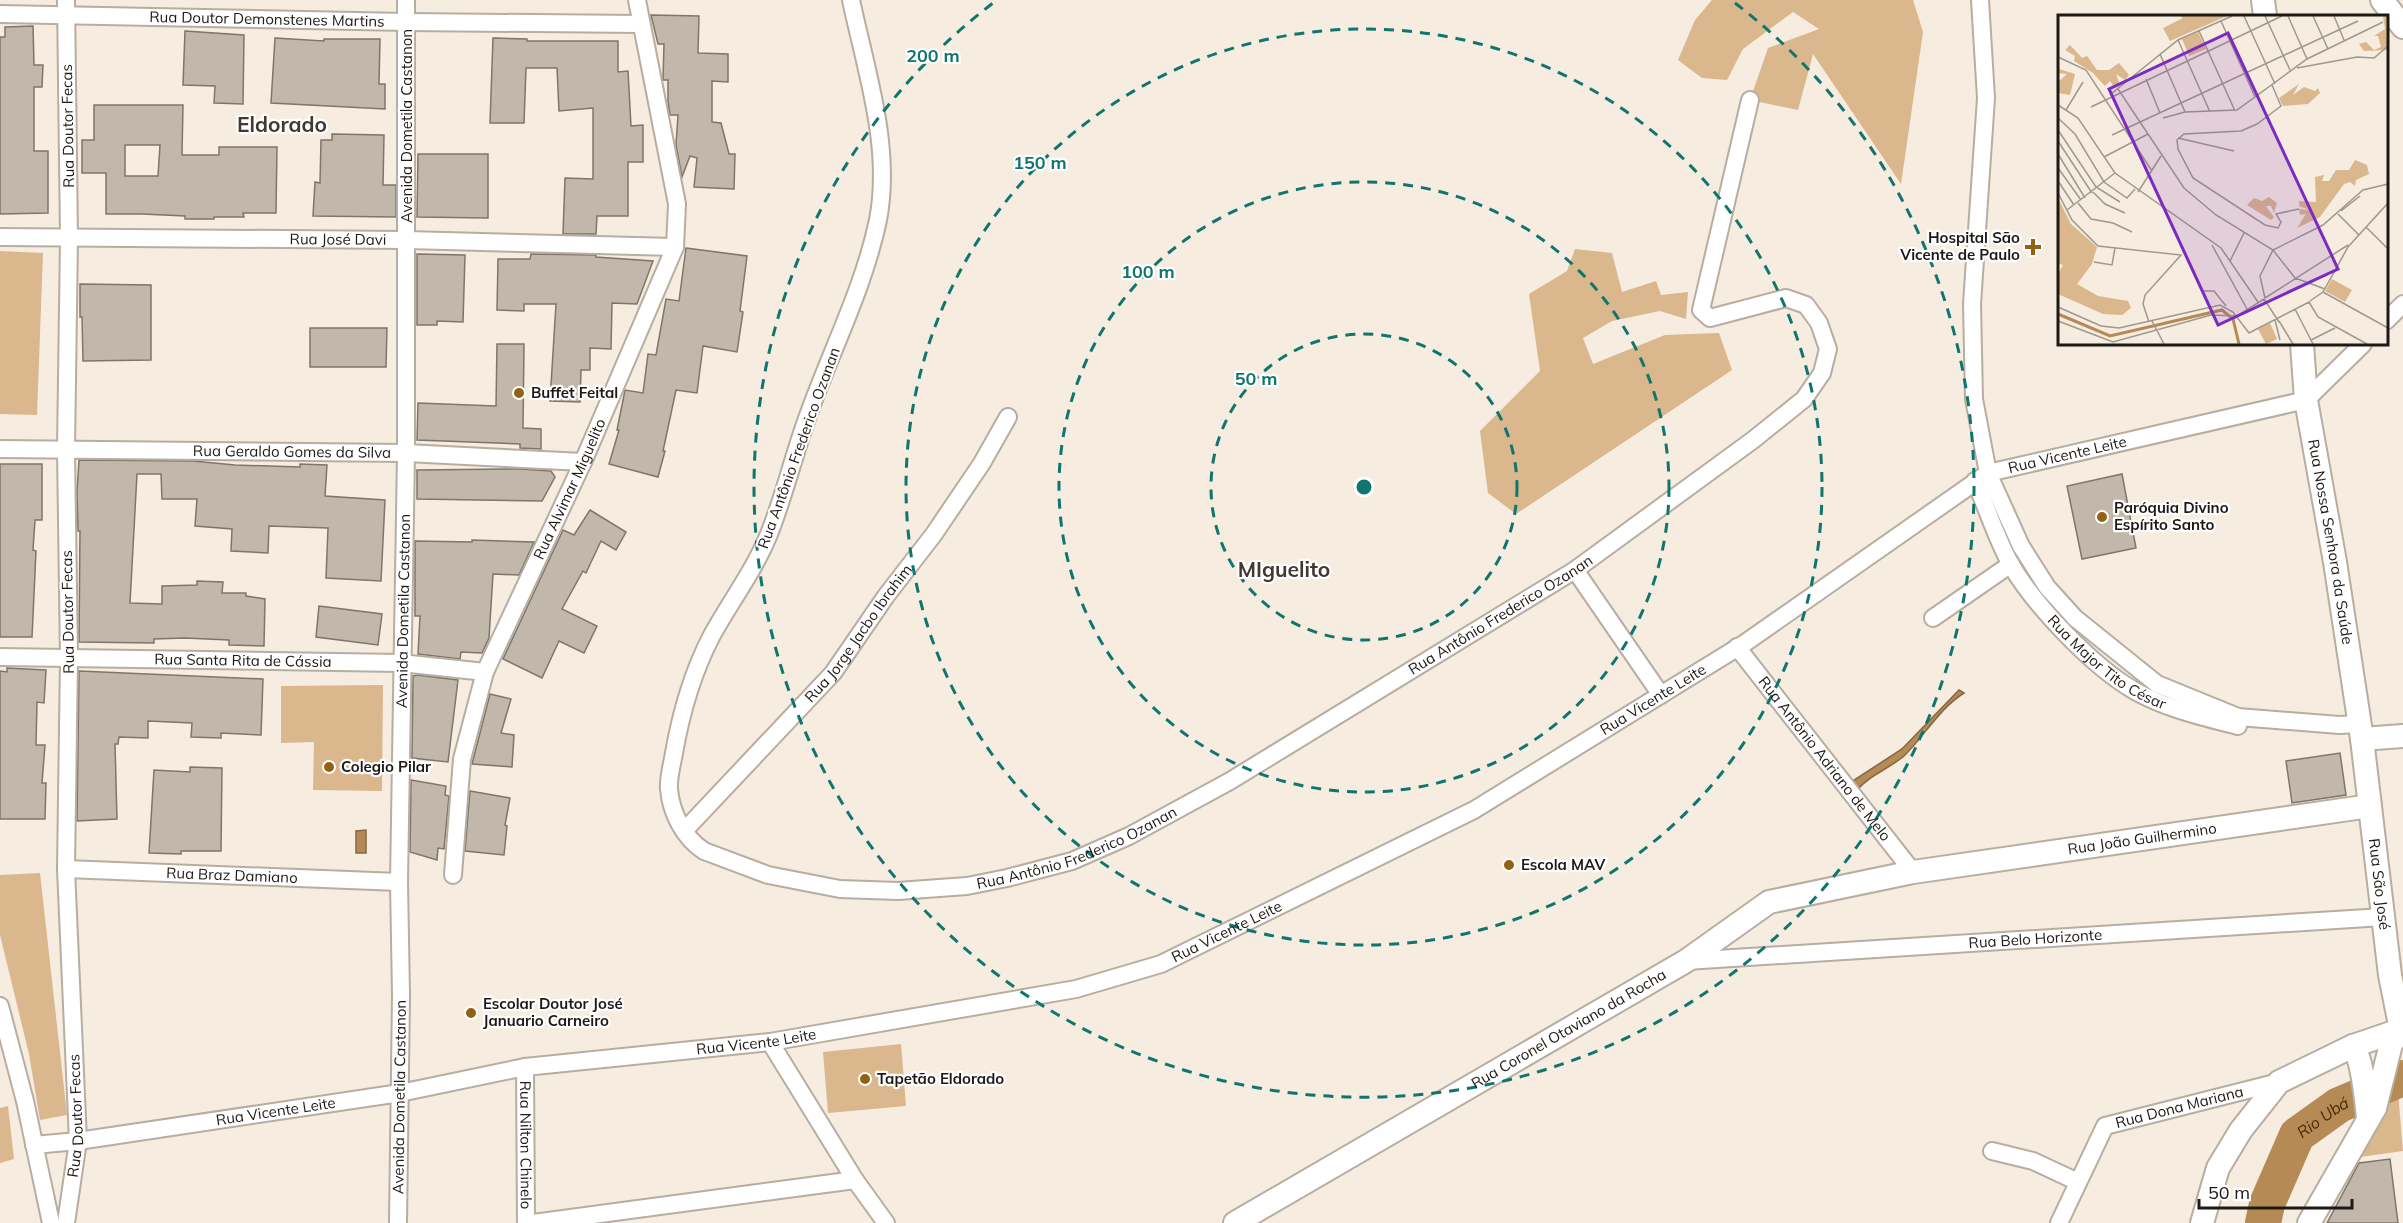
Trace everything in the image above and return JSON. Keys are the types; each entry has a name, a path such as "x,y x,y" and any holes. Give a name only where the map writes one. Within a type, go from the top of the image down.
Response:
{"street":[{"name":"Avenida Dometila Castanon","path":"398,1223 401,663 406,453 406,0"},
{"name":"Rua Alvimar Miguelito","path":"453,875 462,759 485,672 584,462 675,247 677,204 637,0"},
{"name":"Rua Antônio Frederico Ozanan","path":"850,0 876,116 882,186 878,219 865,271 808,415 767,539 760,555 711,637 688,690 676,740 669,788 673,810 695,846 724,860 768,875 840,889 898,891 967,886 1072,861 1129,836 1230,781 1575,570 1753,440 1803,399 1822,373 1828,349 1819,323 1806,305 1786,298 1710,318 1701,310 1750,100"},
{"path":"1980,0 1986,98 1972,304 1974,399 1981,477 2047,587 2075,618 2157,684 2238,717 2317,723 2360,732 2403,736"},
{"path":"2263,0 2265,15"},
{"path":"2382,0 2403,27"},
{"name":"Rua Doutor Demonstenes Martins","path":"0,14 66,7 406,22 641,24"},
{"name":"Rua Doutor Fecas","path":"66,7 69,238 66,450 69,658 66,868 78,1141 66,1223"},
{"name":"Rua José Davi","path":"0,237 407,240 675,247"},
{"path":"2388,319 2403,304"},
{"name":"Rua Nossa Senhora da Saúde","path":"2302,345 2306,400 2335,562 2360,732"},
{"path":"2306,400 2362,345"},
{"name":"Rua Vicente Leite","path":"34,1145 78,1141 400,1093 525,1067 770,1042 1076,989 1161,964 1474,810 1737,647 1981,477 2306,400"},
{"name":"Rua Jorge Jacbo Ibrahim","path":"684,831 833,673 886,596 934,534 982,463 1008,417"},
{"name":"Rua Geraldo Gomes da Silva","path":"0,449 406,453 584,462"},
{"name":"Rua Major Tito César","path":"1981,477 2011,564 2030,592 2061,629 2117,680 2136,692 2191,714 2247,728 2317,723"},
{"path":"1932,618 2011,564"},
{"path":"1575,570 1661,695"},
{"name":"Rua Antônio Adriano de Melo","path":"1737,647 1913,872"},
{"name":"Rua Santa Rita de Cássia","path":"0,657 401,663 485,672"},
{"name":"Rua São José","path":"2360,732 2390,975 2402,1029"},
{"name":"Rua João Guilhermino","path":"1913,872 2370,806"},
{"name":"Rua Braz Damiano","path":"66,868 399,882"},
{"name":"Rua Coronel Otaviano da Rocha","path":"1235,1223 1686,961 1768,902 1913,872"},
{"name":"Rua Belo Horizonte","path":"1686,961 2383,917"},
{"path":"0,1006 25,1101 51,1223"},
{"path":"2202,1223 2218,1168 2241,1130 2278,1083 2353,1046 2402,1029"},
{"path":"2309,1223 2370,1114 2391,1044 2402,1029"},
{"path":"770,1042 855,1180 886,1223"},
{"path":"2353,1046 2370,1114"},
{"name":"Rua Nilton Chinelo","path":"525,1067 526,1223"},
{"name":"Rua Dona Mariana","path":"2059,1223 2105,1126 2278,1083"},
{"path":"1992,1151 2033,1161 2078,1182"},
{"path":"533,1223 855,1180"}],"shaded area":[{"path":"1712,0 1913,0 1923,32 1901,184 1813,54 1798,110 1750,100 1768,48 1819,29 1793,12 1743,49 1727,80 1702,78 1678,60 1695,20"},
{"path":"1575,249 1612,253 1622,292 1656,281 1661,295 1688,292 1686,319 1660,311 1612,321 1583,338 1593,364 1665,335 1719,333 1732,370 1516,514 1488,493 1480,431 1540,371 1529,294 1567,271"},
{"path":"0,251 43,253 37,415 0,414"},
{"path":"383,685 382,791 313,790 314,742 281,743 281,686"},
{"path":"1959,690 1964,693 1940,714 1905,755 1859,788 1851,789 1848,784 1902,749"},
{"path":"366,830 366,853 356,853 356,831"},
{"path":"40,873 67,1115 40,1120 29,1054 0,935 0,875"},
{"name":"Tapetão Eldorado","path":"901,1044 906,1106 828,1113 823,1052"},
{"path":"2398,1092 2403,1151 2360,1157 2389,1096"},
{"path":"8,1106 14,1159 0,1163 0,1108"}],"building":[{"path":"651,15 699,16 698,53 728,54 728,82 712,81 712,122 721,123 729,154 735,154 734,189 694,187 697,158 690,156 682,177 676,145 678,115 670,115 668,80 663,80 664,44 658,44"},
{"path":"33,26 34,65 43,65 42,87 34,87 34,151 48,151 48,213 0,214 0,37 5,37 5,27"},
{"path":"185,31 244,35 243,104 214,103 215,86 183,85"},
{"path":"275,38 324,41 324,39 380,39 379,84 385,84 385,109 271,103"},
{"path":"493,38 527,39 527,41 618,41 618,72 628,71 631,126 643,125 643,162 628,162 628,216 597,216 596,234 563,234 565,178 593,179 593,108 559,111 557,68 526,68 524,123 490,123"},
{"path":"94,105 183,105 182,155 219,155 219,147 277,147 276,213 243,213 244,217 214,217 214,219 106,214 106,173 82,173 82,140 94,140","holes":["125,145 160,145 158,176 125,176"]},
{"path":"332,134 384,135 383,185 396,185 396,217 313,216 315,182 320,183 321,140 332,140"},
{"path":"418,154 488,154 488,218 417,217"},
{"path":"686,248 747,256 740,311 743,312 737,352 703,346 697,393 676,390 658,477 609,464 619,430 617,430 625,390 643,393 648,354 656,355 666,299 679,301"},
{"path":"417,254 465,255 463,322 437,321 437,325 417,325"},
{"path":"531,254 596,255 596,257 653,261 637,304 612,303 611,349 590,348 590,370 581,370 580,402 550,401 556,304 524,304 524,311 497,310 498,259 530,259"},
{"path":"80,284 151,285 151,360 83,361"},
{"path":"310,328 387,328 386,367 310,367"},
{"path":"497,344 524,344 523,428 541,429 541,449 520,448 520,444 417,440 418,403 496,406"},
{"path":"79,460 193,461 300,467 300,464 327,465 325,496 385,500 381,581 326,578 328,528 269,526 268,553 231,551 232,529 195,526 197,499 162,499 161,474 137,474 130,603 162,604 162,586 197,585 197,581 223,582 222,593 246,593 246,596 265,599 264,646 229,645 229,640 185,638 154,639 154,643 79,642 80,531 78,531 77,492"},
{"path":"0,464 42,464 42,520 35,520 33,550 36,551 32,637 0,637"},
{"path":"417,470 551,471 555,477 542,501 417,499"},
{"name":"Paróquia Divino Espírito Santo","path":"2122,474 2136,548 2082,559 2067,486"},
{"path":"590,510 626,532 616,550 601,541 586,573 583,571 562,609 597,626 584,653 559,641 542,678 503,659 563,530 574,535"},
{"path":"472,540 534,542 519,575 493,574 489,638 482,653 461,652 460,659 418,654 420,616 415,616 415,541 472,542"},
{"path":"319,606 382,614 378,645 316,637"},
{"path":"7,668 46,670 44,703 37,702 36,745 45,745 42,783 46,783 45,819 0,819 0,671 7,672"},
{"path":"79,671 263,679 261,735 221,733 221,738 191,737 192,723 148,721 148,738 119,737 118,744 115,744 117,819 77,821"},
{"path":"413,676 458,680 448,762 412,758"},
{"path":"490,694 511,699 501,733 514,735 512,767 472,764"},
{"path":"2340,753 2346,795 2292,803 2286,761"},
{"path":"190,767 222,768 221,851 181,851 181,854 149,853 154,770 190,772"},
{"path":"411,780 446,786 445,795 449,796 444,849 438,848 437,860 410,852"},
{"path":"470,791 510,798 505,825 507,826 504,855 465,851"},
{"path":"2390,1159 2398,1223 2327,1223 2359,1163"}],"waterway":[{"name":"Rio Ubá","path":"2263,1223 2267,1204 2297,1135 2339,1105 2403,1078"}],"place":[{"name":"Hospital São Vicente de Paulo","path":"2033,247"},
{"name":"Buffet Feital","path":"519,393"},
{"name":"Paróquia Divino Espírito Santo","path":"2102,517"},
{"name":"Colegio Pilar","path":"329,767"},
{"name":"Escola MAV","path":"1509,865"},
{"name":"Escolar Doutor José Januario Carneiro","path":"471,1013"},
{"name":"Tapetão Eldorado","path":"865,1079"}],"district":[{"name":"Eldorado","path":"282,125"},
{"name":"MIguelito","path":"1284,570"}]}
